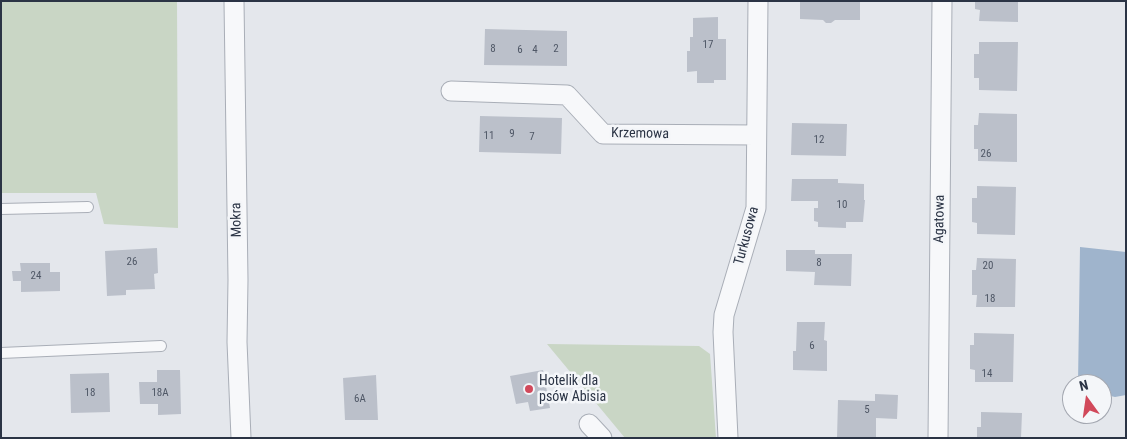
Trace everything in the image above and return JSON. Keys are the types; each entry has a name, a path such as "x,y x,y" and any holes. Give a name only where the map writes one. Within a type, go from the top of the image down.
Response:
{"street":[{"name":"Mokra","path":"234,1 238,280 237,342 240,438"},
{"name":"Turkusowa","path":"728,438 723,332 724,315 756,208 758,1"},
{"name":"Agatowa","path":"938,438 942,1"},
{"name":"Krzemowa","path":"451,91 567,95 603,134 756,135"}],"lane":[{"path":"1,209 88,207"},
{"path":"1,353 161,346"}],"green space":[{"path":"1,1 177,1 178,228 104,224 96,193 1,193"},
{"path":"547,344 699,346 710,354 716,438 625,438"}],"water":[{"path":"1080,247 1126,252 1126,395 1112,396 1112,374 1078,374"}],"building":[{"path":"800,1 860,1 860,20 835,20 831,23 826,23 823,20 800,19"},
{"path":"975,1 1018,1 1018,22 979,21 980,10 975,9"},
{"path":"718,17 718,39 726,39 726,80 714,80 714,83 697,83 697,71 687,72 687,51 690,51 690,37 693,37 693,18"},
{"path":"485,29 567,31 567,66 484,65"},
{"path":"979,42 1018,42 1017,91 979,90 979,78 974,78 974,54 979,54"},
{"path":"979,113 1017,114 1017,162 978,161 978,149 974,149 974,125 978,125"},
{"path":"480,116 562,118 561,154 479,152"},
{"path":"792,123 847,124 846,156 791,155"},
{"path":"792,179 838,179 838,183 864,184 863,222 846,222 846,228 818,227 818,222 814,221 814,208 818,208 818,201 791,201"},
{"path":"977,186 1016,187 1015,235 977,234 977,223 972,222 972,198 977,198"},
{"path":"157,248 158,273 154,274 155,289 126,290 126,295 107,296 105,251"},
{"path":"786,250 815,250 815,254 852,254 851,286 814,285 815,272 786,271"},
{"path":"977,258 1016,259 1015,307 976,307 977,295 972,295 972,270 976,270"},
{"path":"20,263 50,263 50,272 60,272 60,291 21,292 21,281 13,281 12,271 21,271"},
{"path":"797,322 825,322 824,340 827,341 827,371 793,370 793,351 796,351"},
{"path":"974,333 1014,334 1013,382 975,382 975,370 970,369 970,345 974,345"},
{"path":"157,370 180,370 181,414 158,415 158,404 140,404 139,382 157,382"},
{"name":"Hotelik dla psów Abisia","path":"543,370 550,408 530,411 528,402 516,404 510,376"},
{"path":"109,373 110,412 71,413 70,374"},
{"path":"376,375 378,420 345,420 343,378"},
{"path":"875,394 898,395 897,419 876,418 876,438 837,438 838,400 875,401"},
{"path":"981,412 1022,413 1021,438 977,438 977,427 981,427"}],"place":[{"name":"Hotelik dla psów Abisia","path":"529,389"}]}
